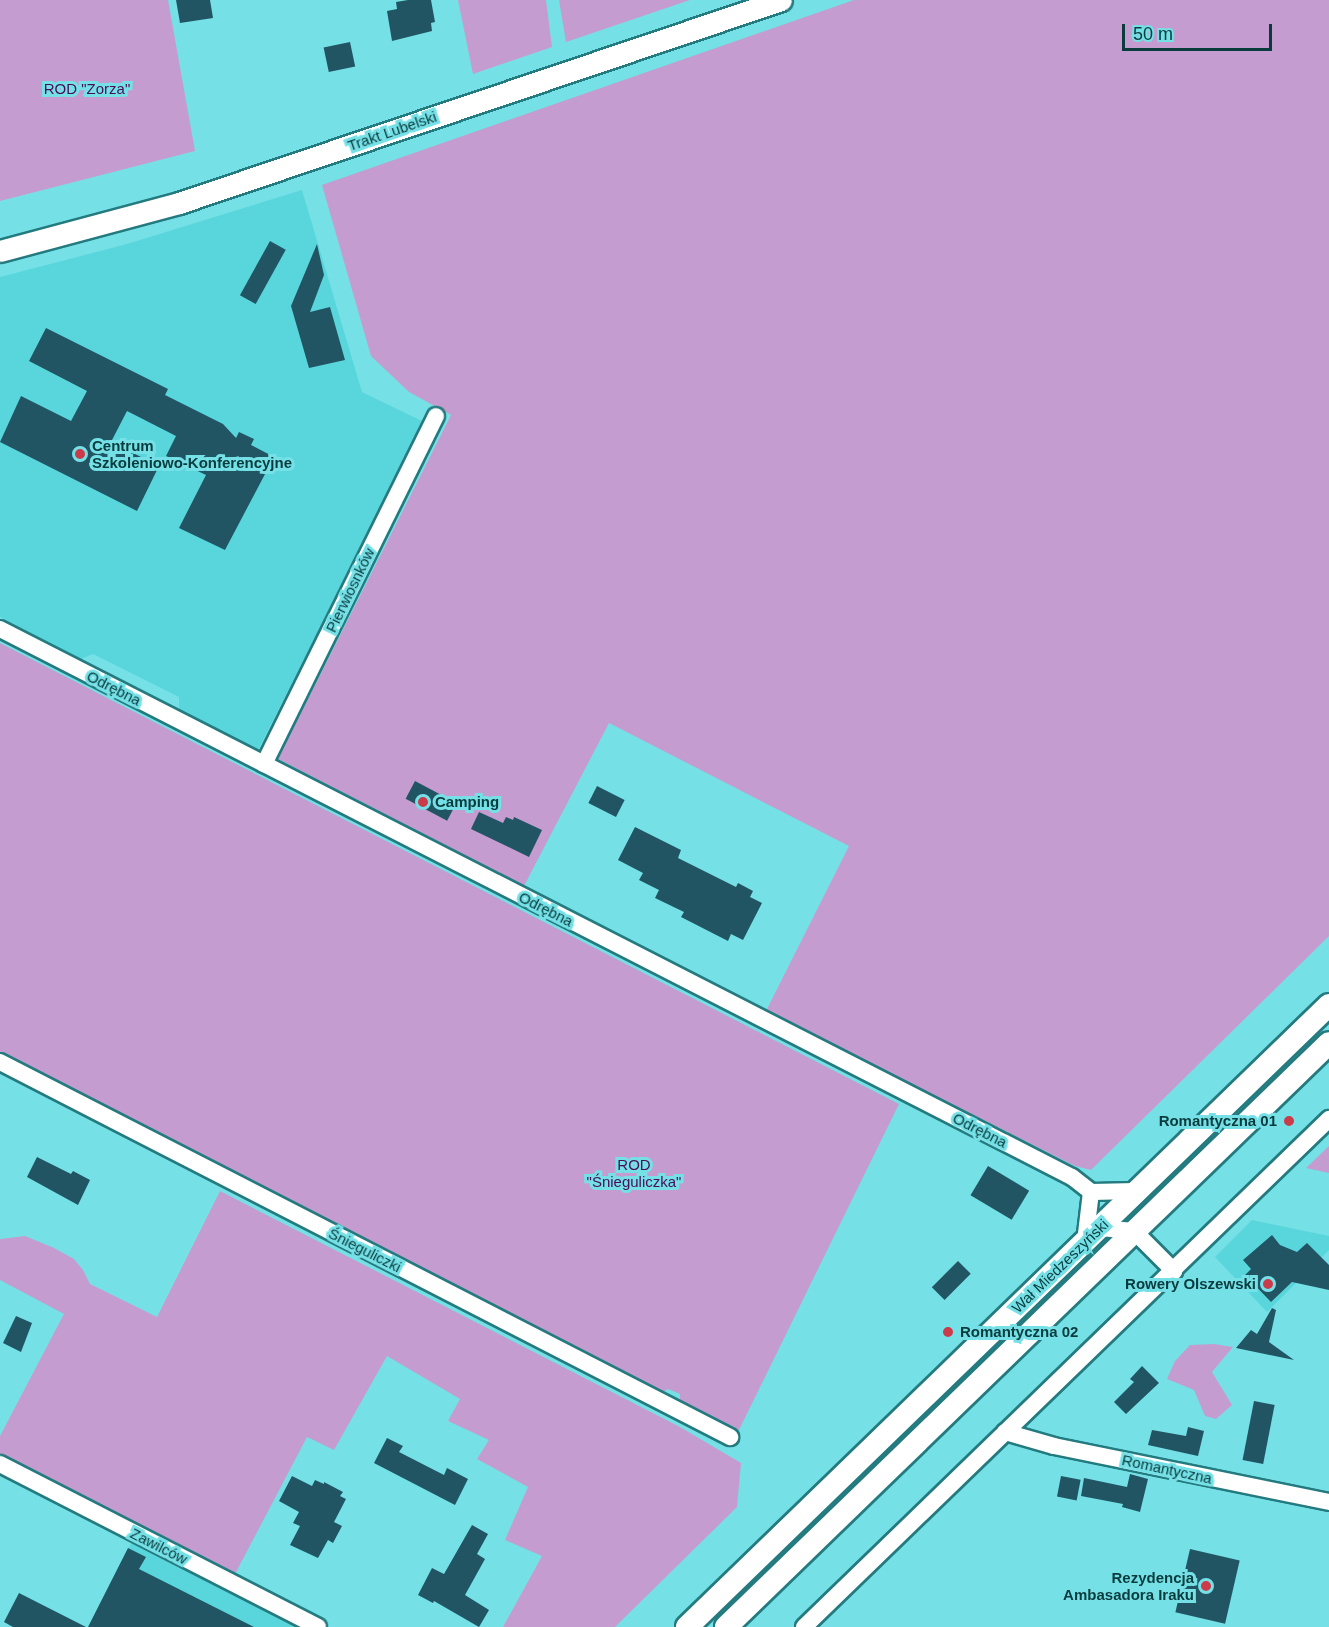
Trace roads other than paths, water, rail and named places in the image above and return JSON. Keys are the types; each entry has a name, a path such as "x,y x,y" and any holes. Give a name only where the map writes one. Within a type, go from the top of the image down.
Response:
{"main road":[{"name":"Wał Miedzeszyński","path":"687,1627 1329,1005"},
{"name":"Wał Miedzeszyński","path":"726,1627 1329,1043"}],"street":[{"name":"Trakt Lubelski","path":"0,250 199,196 781,0"},
{"name":"Pierwiosnków","path":"264,764 436,416"},
{"name":"Odrębna","path":"0,629 1062,1171 1091,1192"},
{"name":"Śnieguliczki","path":"0,1062 730,1437"},
{"path":"804,1627 1329,1119"},
{"path":"1136,1191 1091,1192 1092,1235 1134,1231 1174,1271"},
{"name":"Romantyczna","path":"1005,1432 1054,1446 1329,1502"},
{"name":"Zawilców","path":"0,1464 318,1627"}],"place":[{"name":"Centrum Szkoleniowo-Konferencyjne","path":"80,454"},
{"name":"Camping","path":"423,802"},
{"name":"Romantyczna 01","path":"1289,1121"},
{"name":"Rowery Olszewski","path":"1268,1284"},
{"name":"Romantyczna 02","path":"948,1332"},
{"name":"Rezydencja Ambasadora Iraku","path":"1206,1586"}],"park label":[{"name":"ROD \"Zorza\"","path":"87,89"},
{"name":"ROD \"Śnieguliczka\"","path":"634,1172"}]}
